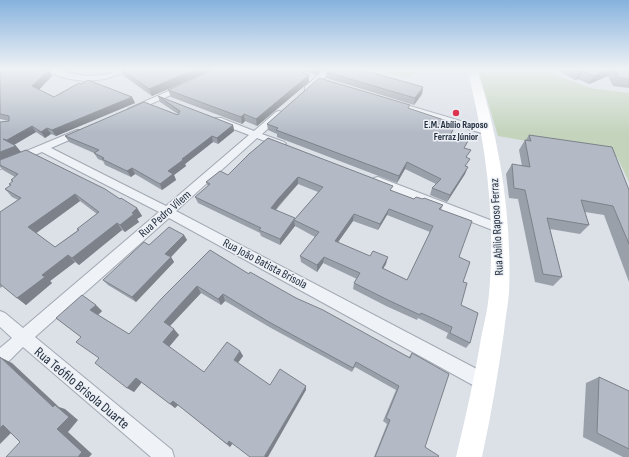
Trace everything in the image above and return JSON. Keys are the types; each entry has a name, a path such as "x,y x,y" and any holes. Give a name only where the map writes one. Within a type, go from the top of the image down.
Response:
{"street":[{"path":"122,113 175,90"},
{"path":"301,95 307,90"},
{"name":"Rua Abílio Raposo Ferraz","path":"469,457 486,383 499,295 501,253 493,158 479,90"},
{"path":"159,97 174,103"},
{"path":"384,101 488,132"},
{"name":"Rua Pedro Vilem","path":"0,358 290,105"},
{"path":"211,117 293,148"},
{"path":"0,166 86,129"},
{"name":"Rua João Batista Brisola","path":"43,148 168,212 486,383"},
{"path":"366,176 499,228"},
{"name":"Rua Teófilo Brisola Duarte","path":"0,318 165,457"}],"green space":[{"path":"484,90 609,90 629,93 629,182 617,157 498,136"}],"building":[{"path":"0,90 41,90 54,97 66,90 115,90 132,97 52,130 47,128 41,132 32,126 7,140 3,139 16,146 0,152 0,122 9,121 9,116 0,114"},
{"path":"169,90 291,90 256,119 244,114 241,117"},
{"path":"305,90 361,90 410,105 408,108 456,124 450,135 468,141 464,148 471,150 466,157 470,159 465,166 468,167 450,195 432,188 441,179 407,162 399,176 276,130 278,128 267,124"},
{"path":"389,90 421,90 415,98"},
{"path":"158,96 233,125 217,138 212,136 182,159 183,160 168,171 173,174 160,184 132,168 127,171 102,159 104,158 94,153 99,150 65,136 144,102 178,115 180,111"},
{"path":"529,135 612,147 629,190 629,244 613,206 581,200 589,225 547,218 562,277 543,274 525,190 514,188 512,164 530,167 525,140 531,141"},
{"path":"268,138 393,186 390,190 414,199 416,197 424,198 443,205 439,209 472,221 459,257 470,262 463,282 467,283 461,305 478,313 470,343 450,333 452,327 421,313 420,315 354,283 360,273 324,257 317,265 300,256 319,232 294,220 323,187 298,177 278,199 271,208 295,218 280,239 259,230 261,228 195,197 210,184 206,182 220,171 228,175","holes":["389,209 433,226 407,280 382,268 388,257 373,251 370,256 335,241 354,214 380,224"]},
{"path":"26,150 105,189 137,208 132,213 134,214 120,225 117,223 72,258 68,255 42,275 45,277 17,298 0,284 0,212 21,198 5,189 11,185 9,184 13,181 11,180 18,174 0,165 0,160","holes":["75,194 99,212 77,229 79,230 55,247 28,227"]},
{"path":"169,227 184,235 165,254 171,257 132,297 103,280 144,242 149,245"},
{"path":"210,250 249,274 250,272 296,298 323,310 410,358 412,353 449,374 425,447 439,456 375,457 390,420 386,418 399,386 356,362 353,368 269,322 223,294 218,299 197,286 164,322 174,329 163,342 204,372 227,342 240,351 234,360 270,385 280,369 306,386 264,457 250,457 229,441 227,444 173,401 170,404 136,378 127,388 95,363 99,358 76,342 81,337 56,318 82,295 96,305 90,310 129,334 163,297"},
{"path":"0,357 53,407 55,405 69,417 57,429 82,452 78,457 6,457 20,442 3,425 0,428"},
{"path":"599,377 629,391 629,449 597,433"}],"place":[{"name":"E.M. Abílio Raposo Ferraz Júnior","path":"456,113"}]}
